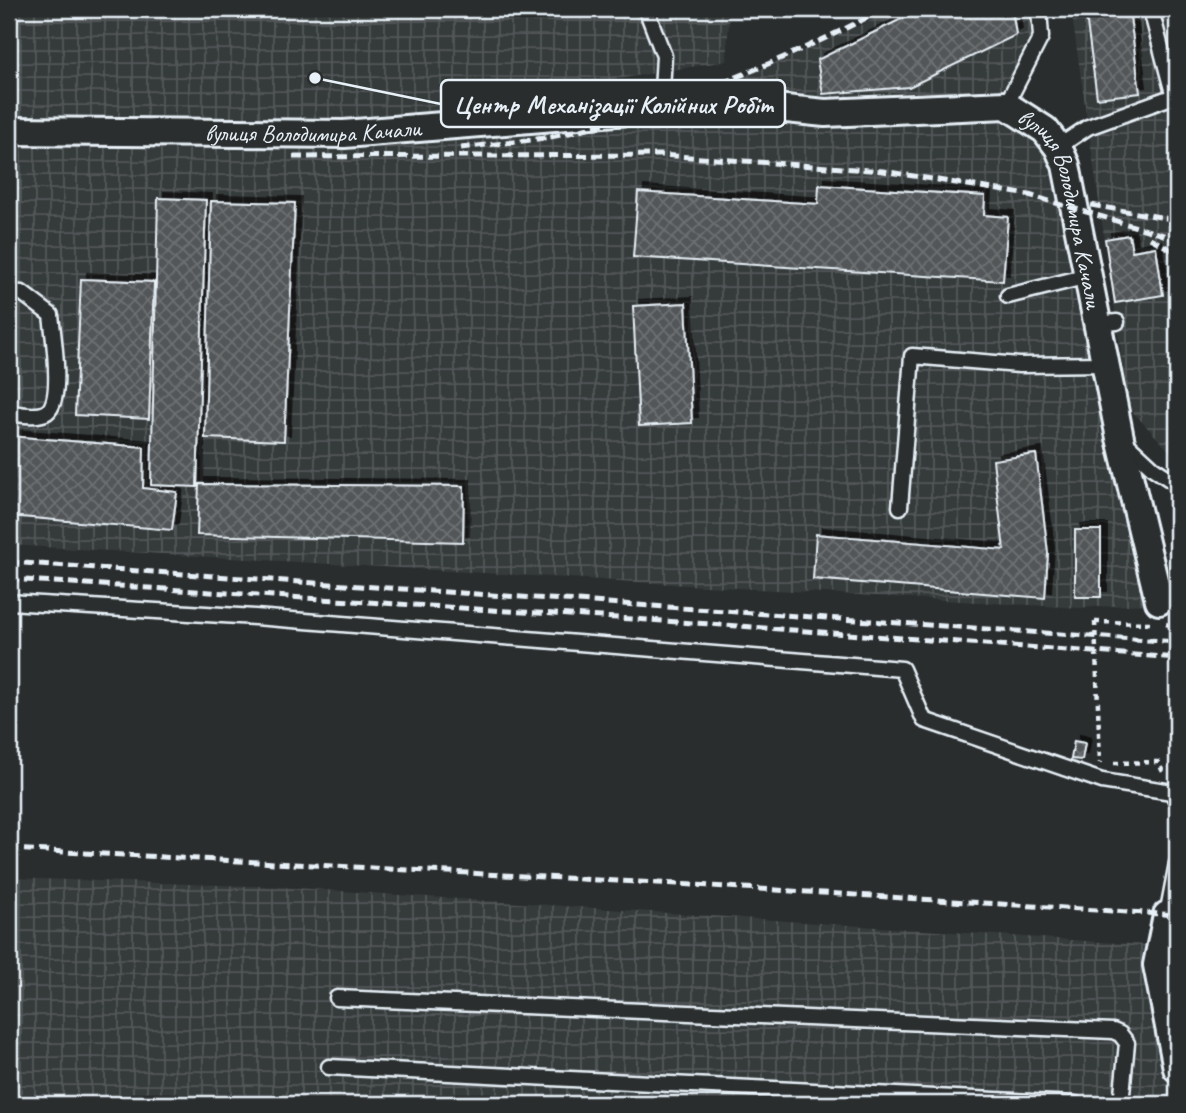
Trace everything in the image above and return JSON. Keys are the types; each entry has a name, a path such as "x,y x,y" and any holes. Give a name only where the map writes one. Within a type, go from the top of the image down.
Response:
{"street":[{"name":"вулиця Володимира Качали","path":"9,131 344,134 727,103 825,113 1006,105 1045,130 1058,147 1066,165 1088,276 1108,323 1105,364 1120,438 1168,601"},
{"path":"1167,915 1157,965 1177,1068"}],"lane":[{"path":"615,112 662,90 664,56 646,9"},
{"path":"1006,105 1041,37 1039,9"},
{"path":"1058,147 1088,127 1175,96 1151,10"},
{"path":"1008,296 1088,276"},
{"path":"9,292 22,293 51,315 57,381 54,401 48,412 39,415 9,413"},
{"path":"900,506 912,356 1019,365 1105,364"},
{"path":"1120,438 1153,468 1177,484"},
{"path":"9,602 255,617 902,669 924,720 1102,781 1172,792 1177,802"},
{"path":"1167,915 1177,863"},
{"path":"338,998 1113,1031 1120,1034 1127,1043 1121,1104"},
{"path":"328,1067 1075,1104"}],"path":[{"path":"746,9 792,12 813,9"},
{"path":"1158,762 1100,763 1095,622 1163,623 1177,627"}],"shaded area":[{"path":"9,9 730,9 726,61 344,125 9,120"},
{"path":"897,9 1029,9 1033,32 999,98 1055,161 1145,604 1079,608 9,545 9,143 342,141 633,125"},
{"path":"1071,9 1177,9 1177,459 1129,408"},
{"path":"9,878 281,887 1146,945 1177,931 1177,1104 9,1104"}],"building":[{"path":"922,9 1012,9 1016,35 909,87 823,94 817,60"},
{"path":"1085,9 1129,9 1140,93 1097,98"},
{"path":"819,185 985,196 984,215 1008,217 1003,281 633,257 638,192 818,204"},
{"path":"158,198 206,200 197,487 151,485"},
{"path":"211,201 295,203 284,441 205,438"},
{"path":"1129,235 1132,251 1156,247 1163,295 1115,303 1105,239"},
{"path":"81,279 154,282 149,419 75,415"},
{"path":"686,303 692,423 639,426 633,306"},
{"path":"9,436 144,447 143,488 177,492 172,530 9,516"},
{"path":"1036,454 1048,553 1045,598 813,579 816,534 1004,550 993,460"},
{"path":"199,484 464,486 463,542 197,535"},
{"path":"1075,530 1101,530 1101,597 1075,597"},
{"path":"1074,741 1085,743 1082,760 1071,759"}],"railway":[{"path":"461,148 563,134 617,120 734,78 810,46 884,9"},
{"path":"293,157 661,155 883,171 1029,195 1177,239"},
{"path":"1091,205 1177,220"},
{"path":"1150,238 1177,253"},
{"path":"9,562 1177,642"},
{"path":"9,579 710,624 1177,658"},
{"path":"9,849 695,885 1177,915"}],"place":[{"name":"Центр Механізації Колійних Робіт","path":"315,78"}]}
